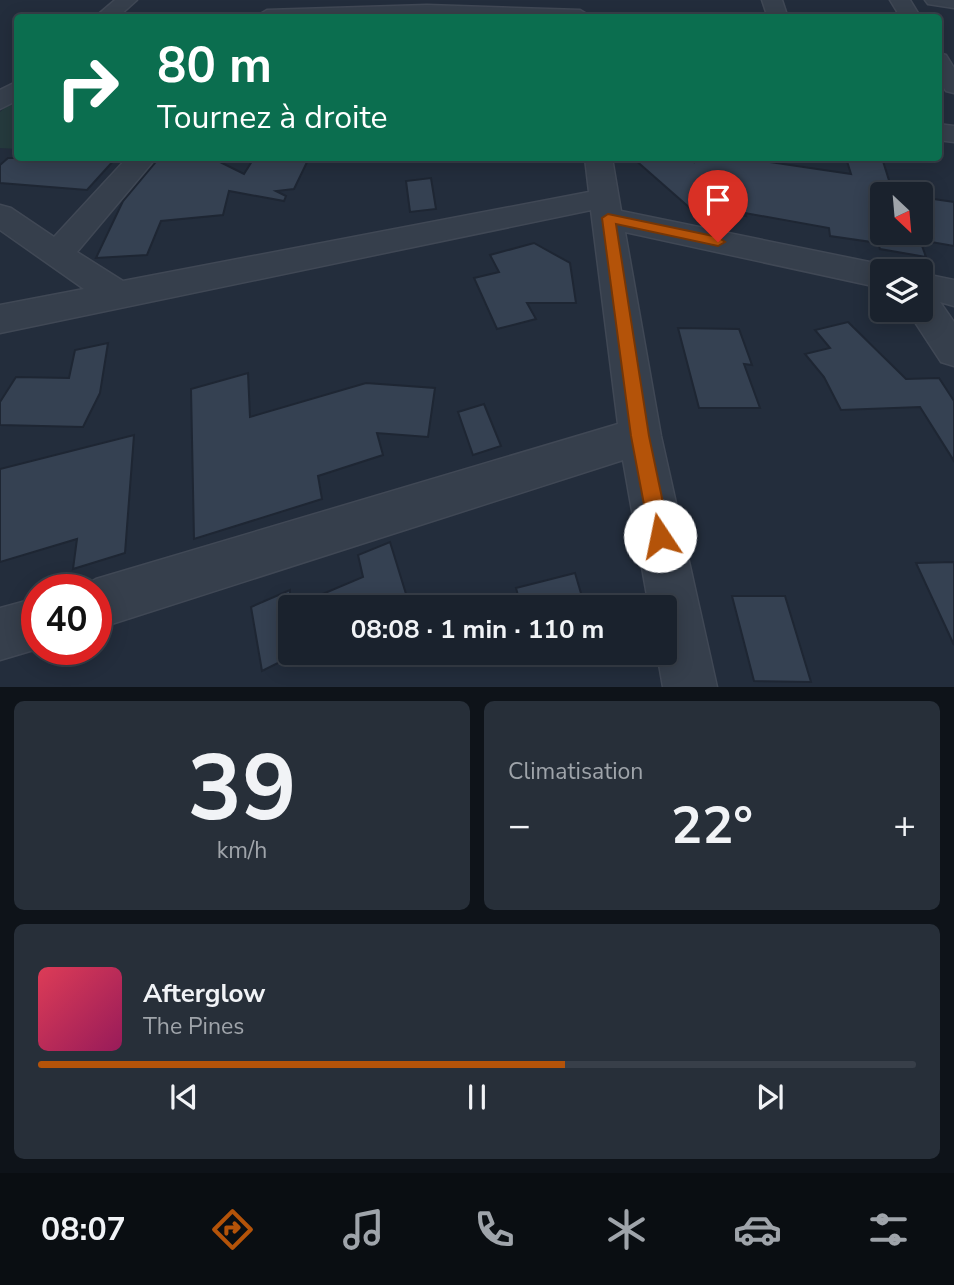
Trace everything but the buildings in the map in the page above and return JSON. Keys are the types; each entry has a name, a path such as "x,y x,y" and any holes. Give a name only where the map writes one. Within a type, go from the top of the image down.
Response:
{"street":[{"path":"109,14 127,0"},
{"path":"269,14 281,0"},
{"path":"935,0 954,2"},
{"path":"346,14 523,6 583,11"},
{"path":"942,66 954,86"},
{"path":"0,102 14,91"},
{"path":"57,254 139,161"},
{"path":"599,161 640,436 690,687"},
{"path":"0,319 116,294 607,208 870,273"},
{"path":"0,215 116,294"},
{"path":"933,288 954,293"},
{"path":"933,320 954,351"},
{"path":"112,599 640,436"},
{"path":"0,634 21,628"}],"green space":[{"path":"14,100 14,149 0,148 0,112"}],"route":[{"path":"660,536 640,436 608,218 718,242"}]}
